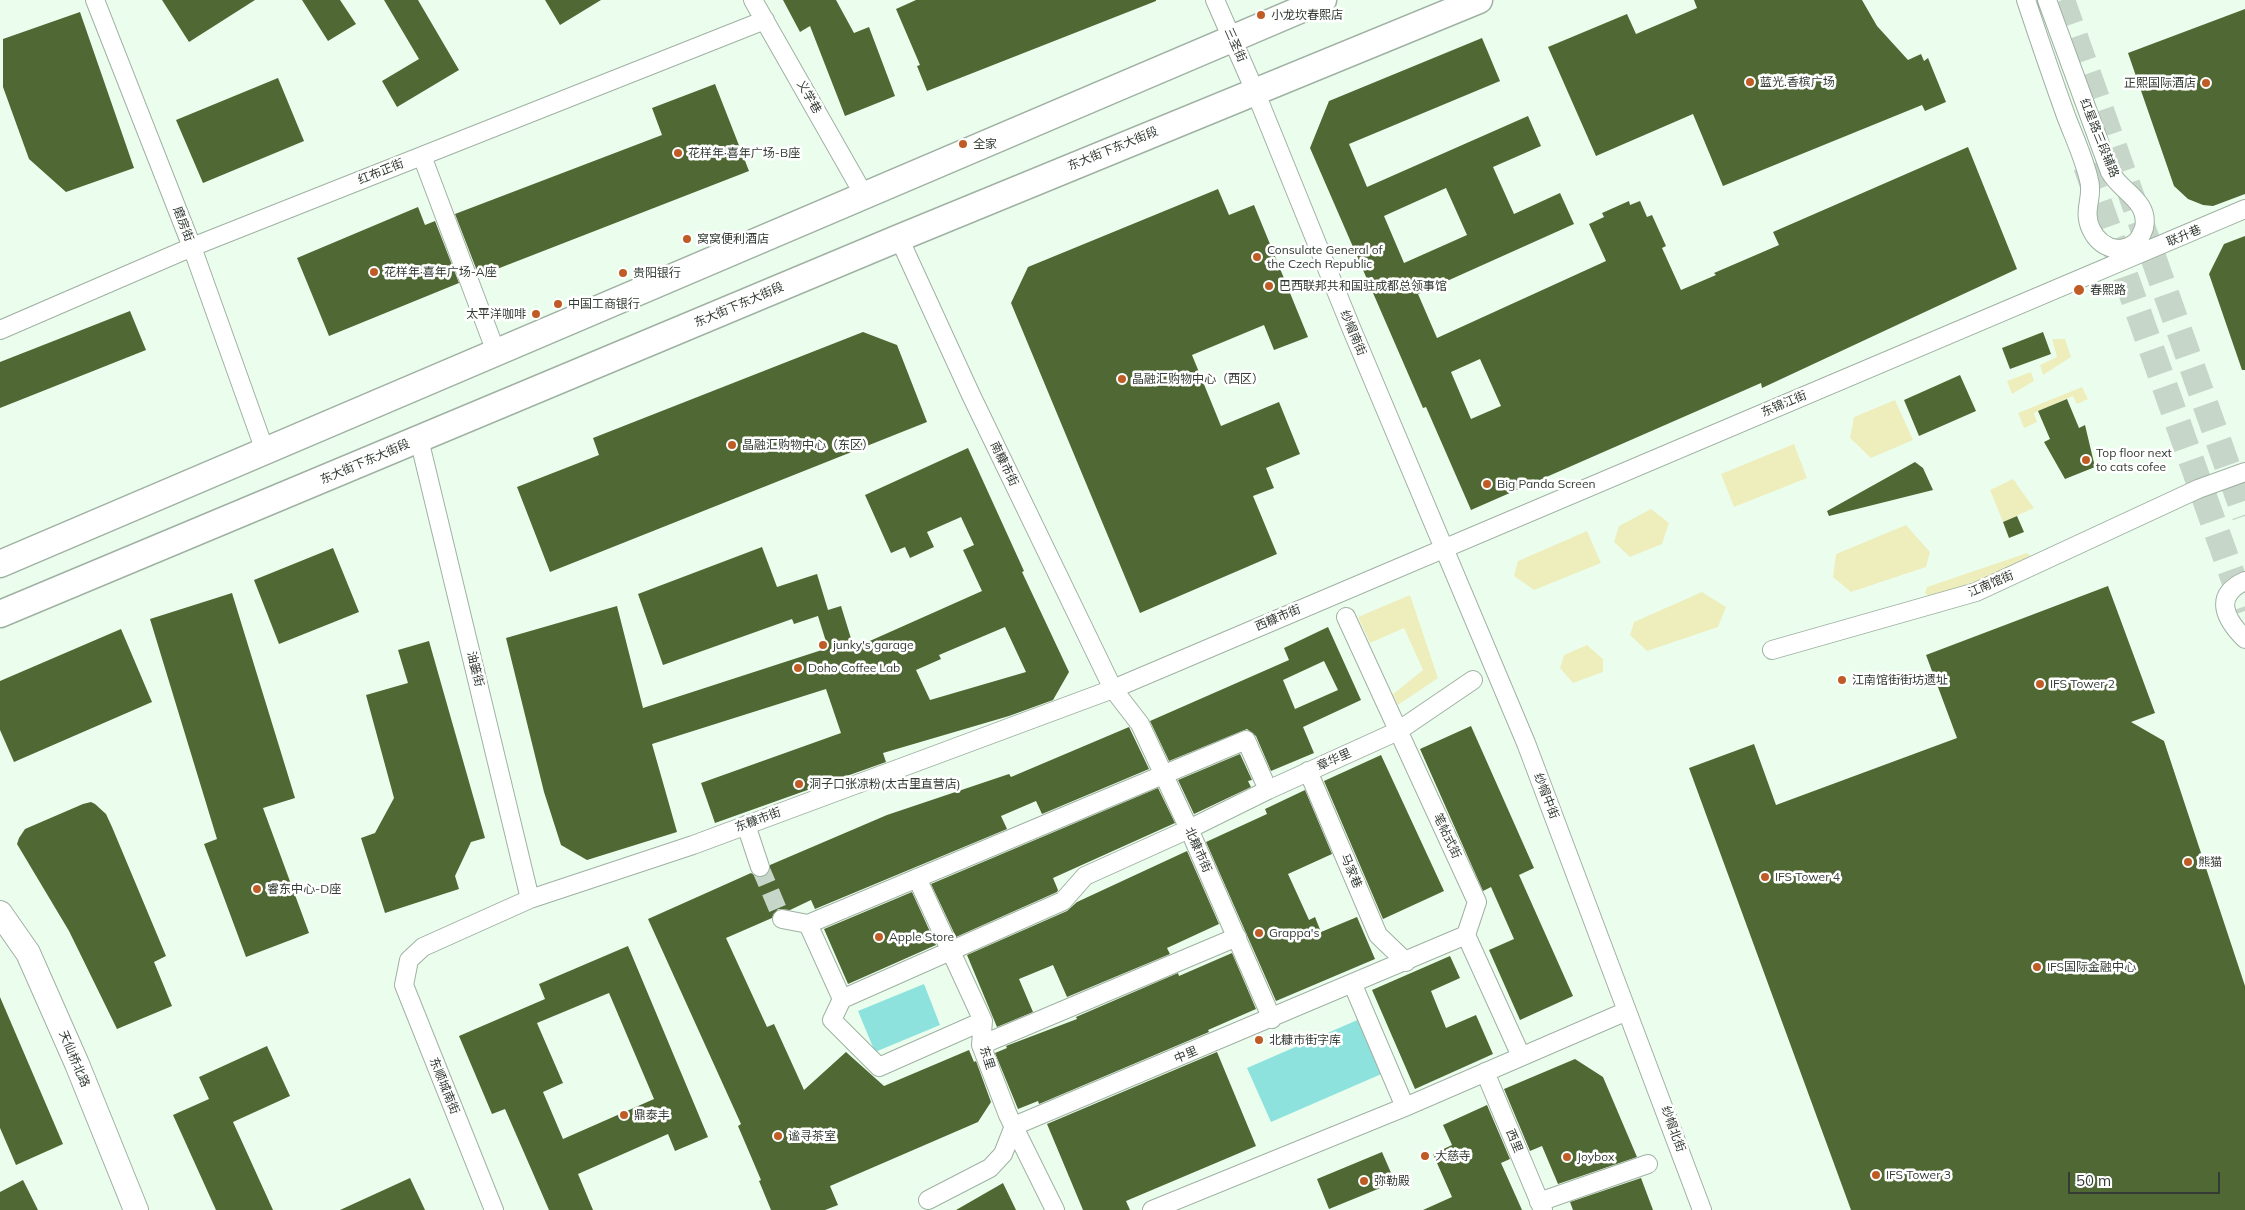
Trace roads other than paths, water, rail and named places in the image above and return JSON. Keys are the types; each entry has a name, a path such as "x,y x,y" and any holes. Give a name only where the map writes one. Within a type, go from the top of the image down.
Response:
{"main road":[{"path":"0,564 1232,37 1323,0"},
{"name":"东大街下东大街段","path":"0,614 898,238 1479,0"}],"street":[{"name":"磨房街","path":"95,0 192,247 265,451"},
{"name":"义学巷","path":"753,0 864,195"},
{"name":"三圣街","path":"1215,0 1255,91"},
{"name":"红星路三段辅路","path":"2026,0 2090,181 2087,216 2090,227 2097,240 2116,248 2126,248 2132,246 2141,238 2144,226 2144,211 2110,172 2047,0"},
{"name":"红布正街","path":"0,330 192,247 765,20"},
{"name":"纱帽南街","path":"1255,91 1352,330 1444,547"},
{"path":"422,156 496,352"},
{"name":"联升巷","path":"2124,262 2245,209"},
{"name":"南糠市街","path":"898,238 971,396 1113,689"},
{"name":"东锦江街","path":"1444,547 2124,262"},
{"name":"油篓街","path":"419,439 530,899"},
{"name":"江南馆街","path":"1772,650 1976,592 2198,489 2245,472"},
{"name":"西糠市街","path":"1113,689 1444,547"},
{"name":"纱帽中街","path":"1444,547 1526,743 1642,1049"},
{"path":"2245,581 2230,591 2225,609 2227,618 2232,626 2245,639"},
{"name":"笔帖式街","path":"1346,617 1477,902 1466,936"},
{"name":"章华里","path":"842,999 1063,901 1085,876 1189,830 1308,771 1398,731 1473,680"},
{"name":"北糠市街","path":"1113,689 1140,724 1237,937 1272,1019"},
{"name":"东糠市街","path":"409,960 423,947 530,899 746,825 1113,689"},
{"path":"782,919 808,924 1246,740 1268,790"},
{"name":"马家巷","path":"1308,771 1378,935 1406,962"},
{"path":"746,825 760,867"},
{"name":"东里","path":"917,878 983,1021 981,1045 1008,1115 1055,1210"},
{"name":"天仙桥北路","path":"0,913 28,953 77,1064 136,1210"},
{"path":"808,924 842,999 832,1020 879,1067 983,1021"},
{"path":"1466,936 1521,1056"},
{"name":"中里","path":"1014,1126 1466,936"},
{"path":"981,1045 1237,937"},
{"name":"东顺城南街","path":"409,960 404,985 494,1210"},
{"path":"1353,985 1405,1106"},
{"path":"1152,1210 1405,1106 1626,1011"},
{"name":"纱帽北街","path":"1642,1049 1702,1210"},
{"name":"西里","path":"1485,1072 1541,1206"},
{"path":"928,1200 990,1168 1003,1154 1014,1126"},
{"path":"1541,1206 1648,1164"}],"water":[{"path":"924,984 940,1025 875,1052 858,1011"},
{"path":"1362,1018 1386,1072 1271,1122 1247,1068"}],"tunnel":[{"path":"2062,0 2245,516"},
{"path":"2086,166 2245,611"},
{"path":"760,867 782,919"}],"place":[{"name":"小龙坎春熙店","path":"1261,15"},
{"name":"蓝光.香槟广场","path":"1750,82"},
{"name":"正熙国际酒店","path":"2206,83"},
{"name":"全家","path":"963,144"},
{"name":"花样年·喜年广场-B座","path":"678,153"},
{"name":"窝窝便利酒店","path":"687,239"},
{"name":"Consulate General of the Czech Republic","path":"1257,257"},
{"name":"花样年·喜年广场-A座","path":"374,272"},
{"name":"贵阳银行","path":"623,273"},
{"name":"巴西联邦共和国驻成都总领事馆","path":"1269,286"},
{"name":"春熙路","path":"2079,290"},
{"name":"中国工商银行","path":"558,304"},
{"name":"太平洋咖啡","path":"536,314"},
{"name":"晶融汇购物中心（西区）","path":"1122,379"},
{"name":"晶融汇购物中心（东区）","path":"732,445"},
{"name":"Top floor next to cats cofee","path":"2086,460"},
{"name":"Big Panda Screen","path":"1487,484"},
{"name":"junky's garage","path":"823,645"},
{"name":"Doho Coffee Lab","path":"798,668"},
{"name":"江南馆街街坊遗址","path":"1842,680"},
{"name":"IFS Tower 2","path":"2040,684"},
{"name":"洞子口张凉粉(太古里直营店)","path":"799,784"},
{"name":"熊猫","path":"2188,862"},
{"name":"IFS Tower 4","path":"1765,877"},
{"name":"睿东中心-D座","path":"257,889"},
{"name":"Grappa's","path":"1259,933"},
{"name":"Apple Store","path":"879,937"},
{"name":"IFS国际金融中心","path":"2037,967"},
{"name":"北糠市街字库","path":"1259,1040"},
{"name":"鼎泰丰","path":"624,1115"},
{"name":"谧寻茶室","path":"778,1136"},
{"name":"大慈寺","path":"1425,1156"},
{"name":"Joybox","path":"1567,1157"},
{"name":"IFS Tower 3","path":"1876,1175"},
{"name":"弥勒殿","path":"1364,1181"}]}
